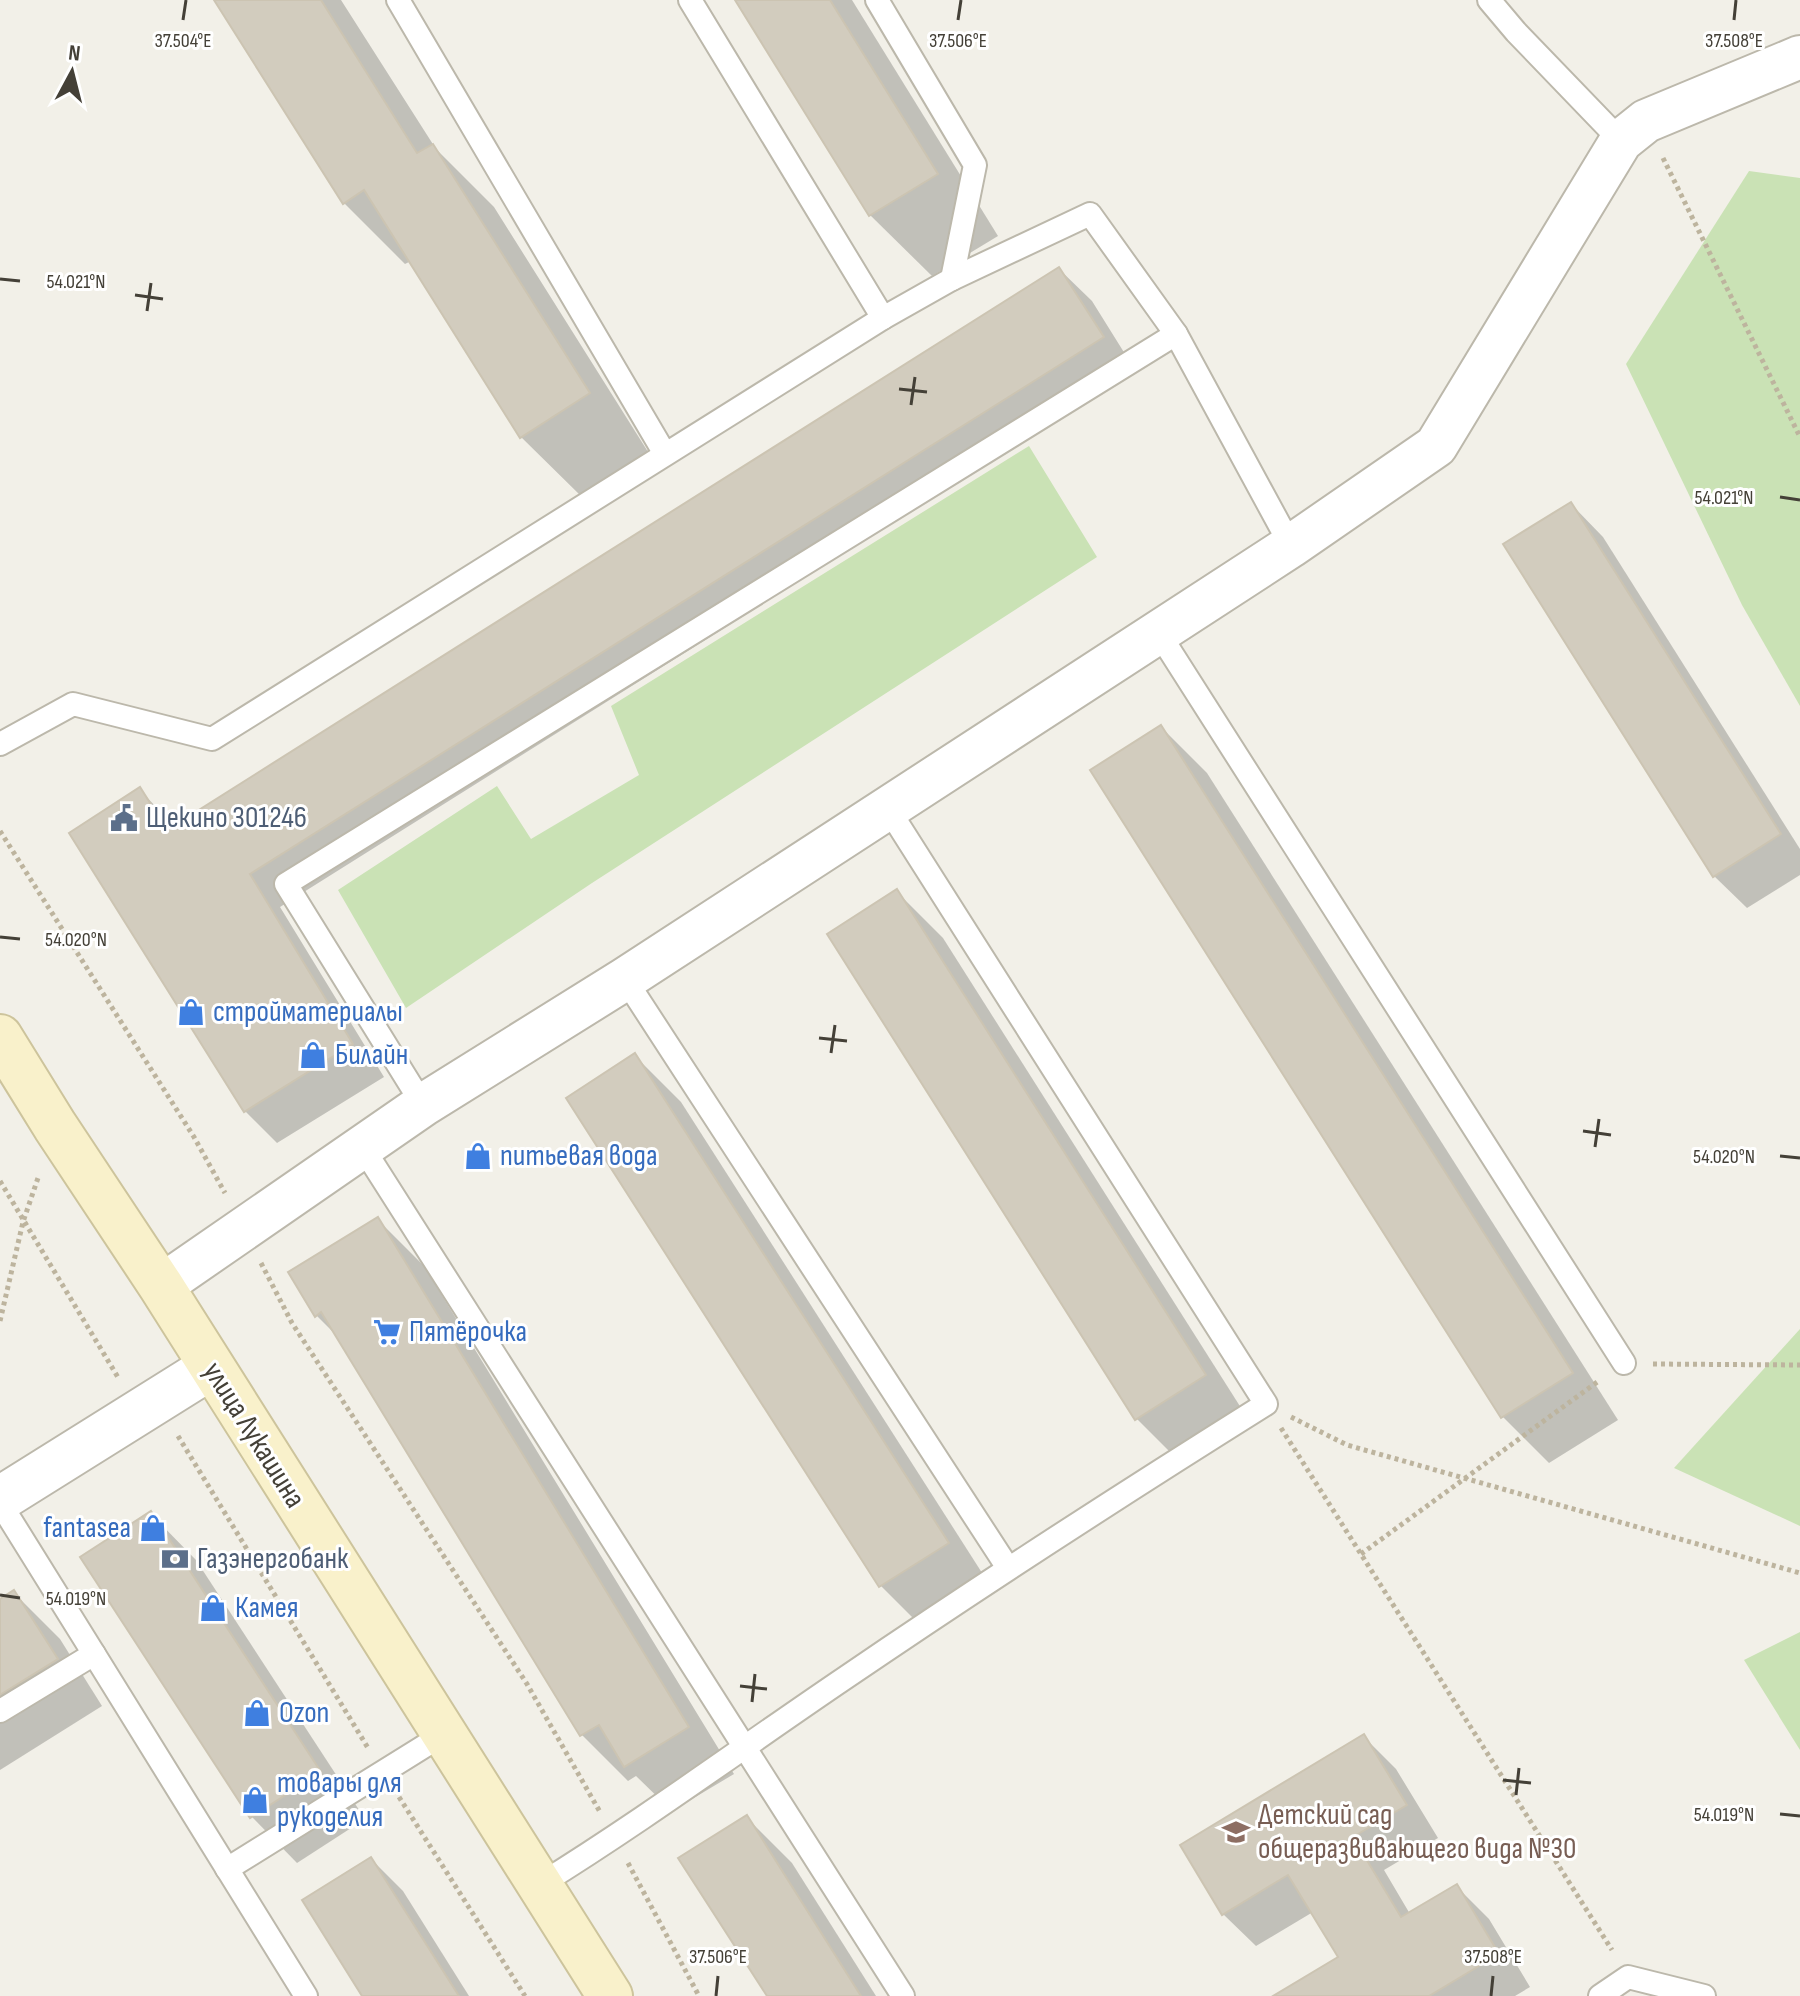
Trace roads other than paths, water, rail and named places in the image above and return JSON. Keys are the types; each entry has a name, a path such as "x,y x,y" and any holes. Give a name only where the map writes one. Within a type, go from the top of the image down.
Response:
{"main road":[{"name":"улица Лукашина","path":"0,1037 610,1996"}],"street":[{"path":"161,1286 423,1105 625,979 1291,546 1436,446 1633,131 1800,57"},
{"path":"0,1501 211,1367"}],"lane":[{"path":"398,0 665,454"},
{"path":"690,0 883,318"},
{"path":"877,0 975,165 952,279"},
{"path":"1489,0 1516,32 1633,131"},
{"path":"0,744 73,704 212,739 883,318 952,279 1090,214 1176,334 1291,546"},
{"path":"423,1105 286,884 1176,334"},
{"path":"1158,632 1624,1363"},
{"path":"539,1885 615,1838 744,1746 1008,1568 1266,1404 887,807"},
{"path":"625,979 1008,1568"},
{"path":"363,1148 903,1996"},
{"path":"0,1501 306,1996"},
{"path":"0,1711 94,1654"},
{"path":"227,1869 444,1734"},
{"path":"1600,1996 1628,1977 1704,1996"}],"place":[{"name":"Щекино 301246","path":"124,818"},
{"name":"стройматериалы","path":"191,1012"},
{"name":"Билайн","path":"313,1055"},
{"name":"питьевая вода","path":"478,1156"},
{"name":"Пятёрочка","path":"387,1332"},
{"name":"fantasea","path":"153,1528"},
{"name":"Газэнергобанк","path":"175,1559"},
{"name":"Камея","path":"213,1608"},
{"name":"Ozon","path":"257,1713"},
{"name":"товары для рукоделия","path":"255,1800"},
{"name":"Детский сад общеразвивающего вида №30","path":"1236,1832"}]}
